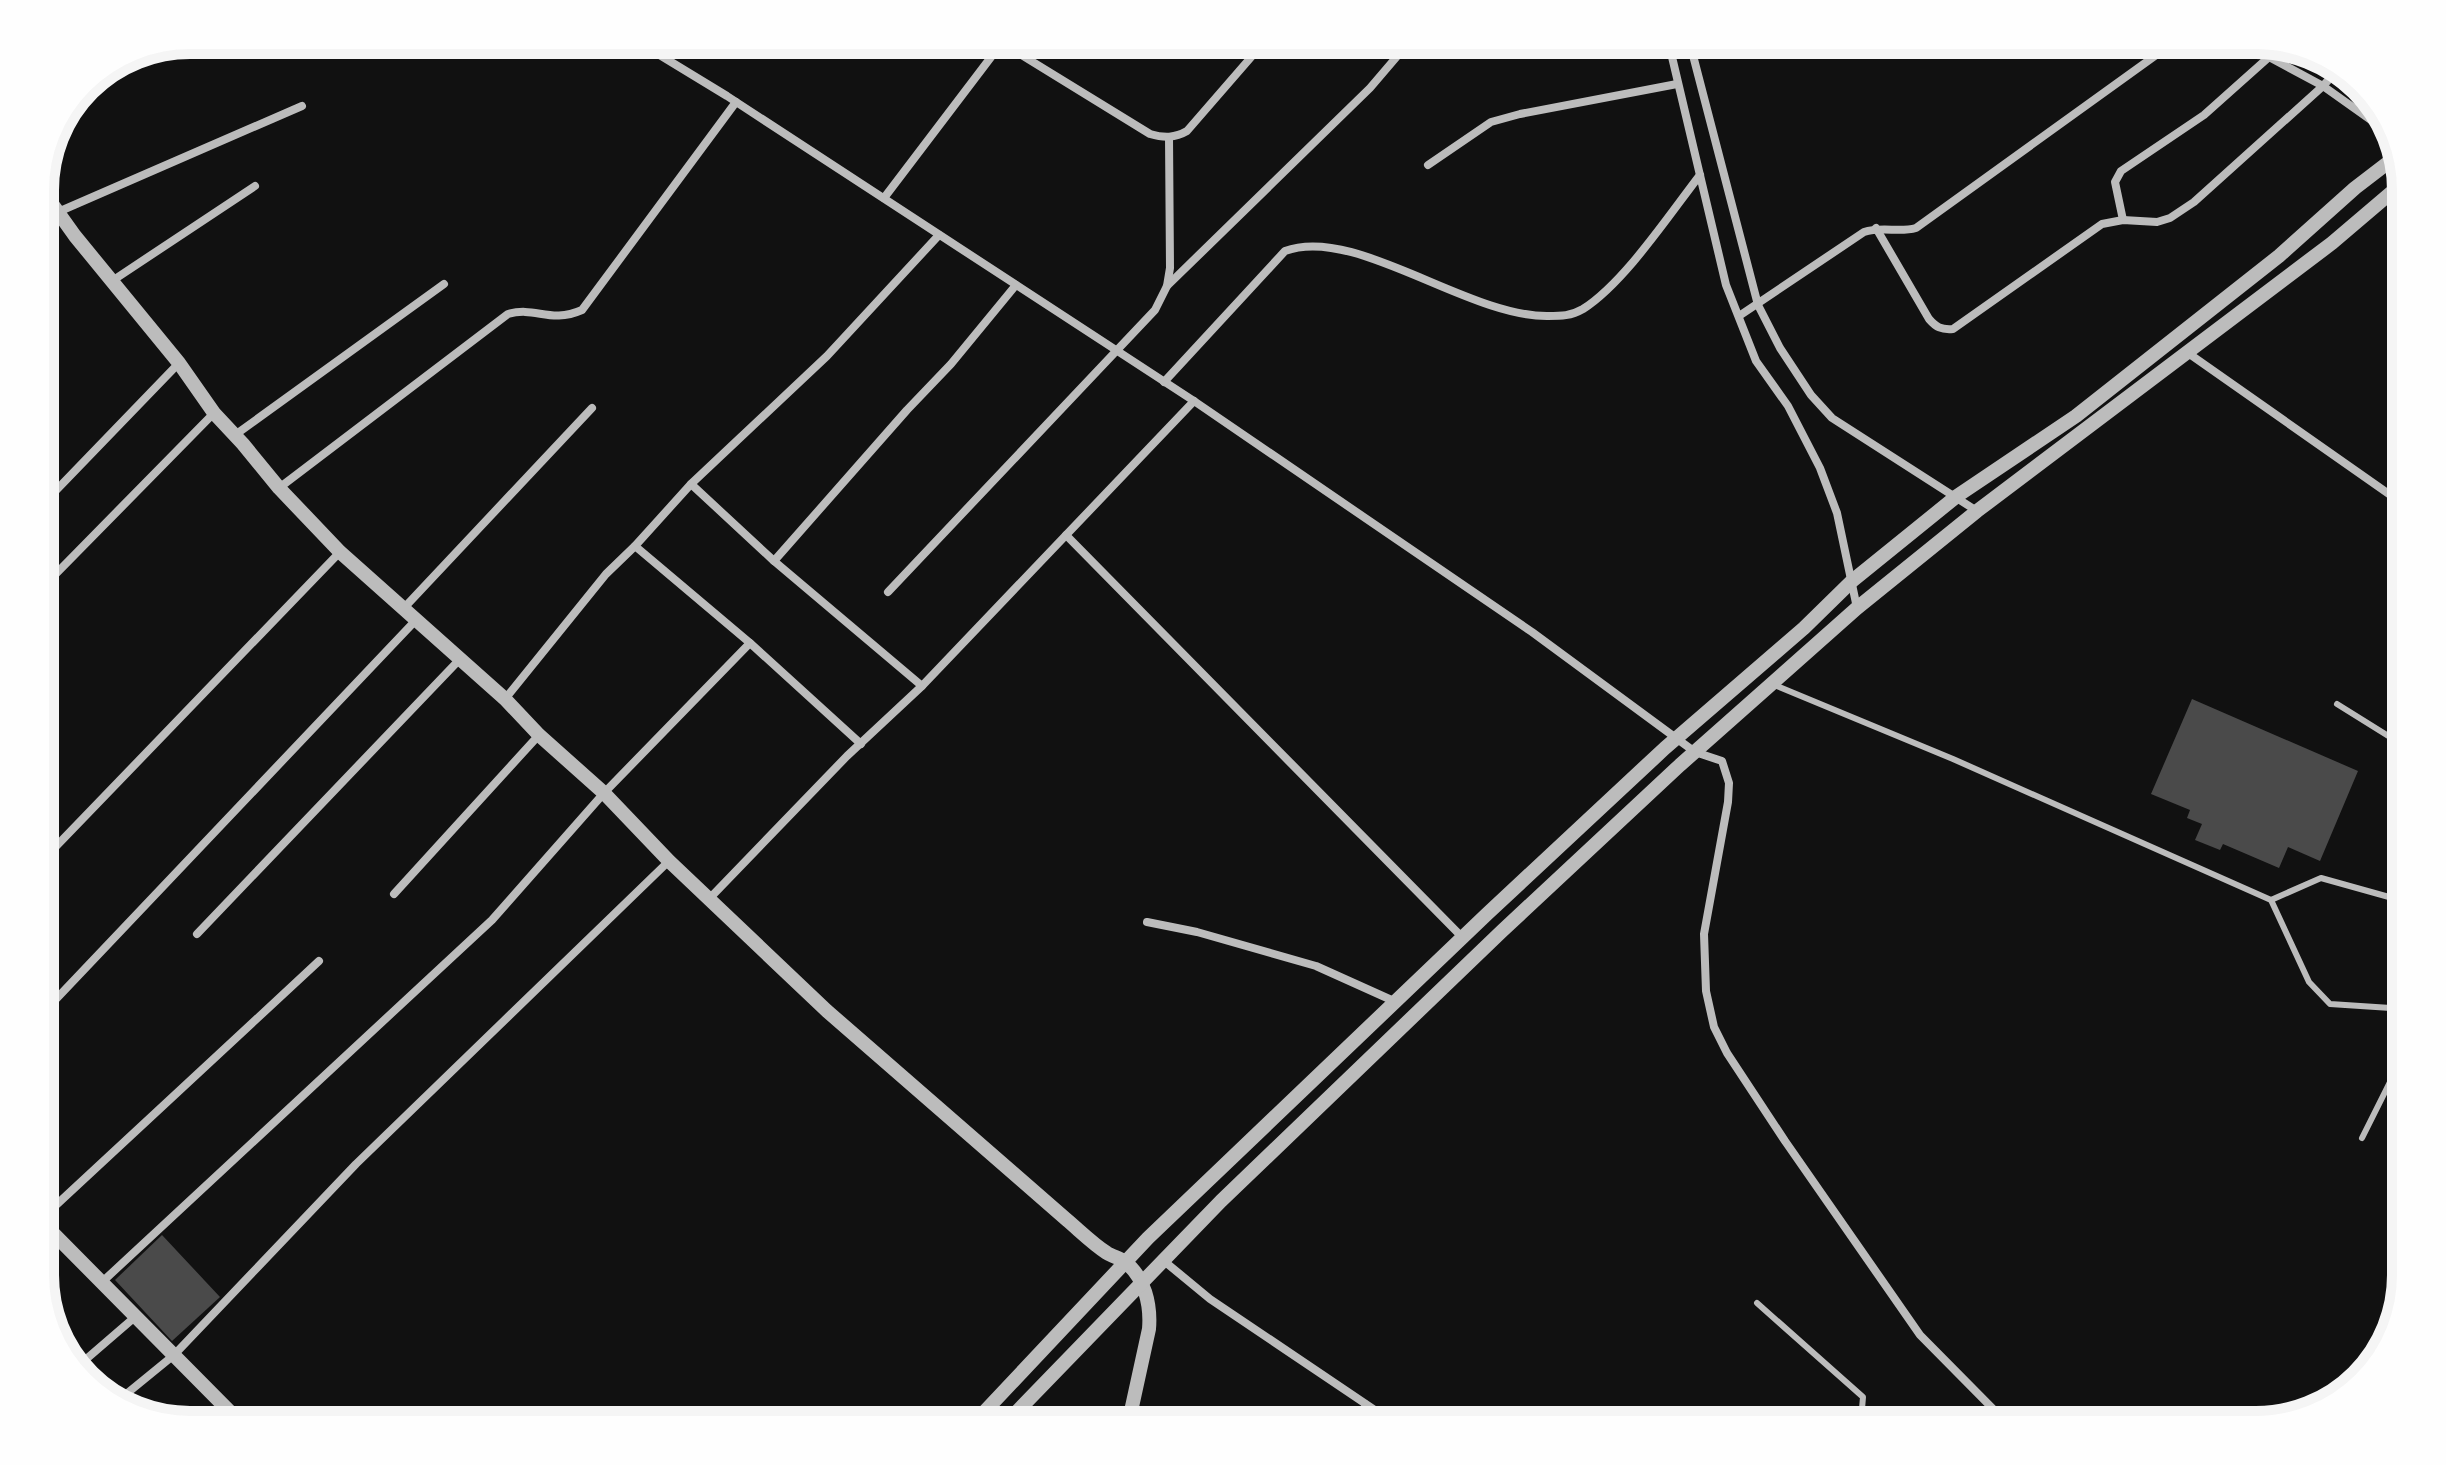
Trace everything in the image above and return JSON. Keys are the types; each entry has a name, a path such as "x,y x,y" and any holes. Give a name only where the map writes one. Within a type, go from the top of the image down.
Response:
{"street":[{"path":"658,54 1194,401 1532,632 1695,752 1722,761 1729,783 1728,802 1704,934 1706,991 1714,1027 1727,1053 1793,1153 1920,1335 1995,1411"},
{"path":"884,198 994,54"},
{"path":"1022,54 1150,134 1169,137 1187,131 1254,54"},
{"path":"1167,286 1370,88 1399,54"},
{"path":"1671,54 1726,285 1756,361 1788,406 1820,468 1837,513 1857,608"},
{"path":"1693,54 1758,305 1780,348 1811,395 1832,418 1977,511"},
{"path":"1739,316 1864,232 1876,228 1916,228 2158,54"},
{"path":"2266,55 2323,86 2374,122"},
{"path":"2123,220 2115,182 2121,171 2204,115 2269,57"},
{"path":"1876,228 1929,319 1936,327 1953,329 2102,224 2123,220 2157,222 2170,218 2194,202 2331,77"},
{"path":"1428,165 1491,122 1677,84"},
{"path":"279,488 508,314 519,311 555,317 569,316 582,310 736,102"},
{"path":"58,212 302,106"},
{"path":"888,592 1155,310 1167,286 1170,268 1169,137"},
{"path":"985,1411 1125,1262 1462,937 1852,581 1957,496 2076,416 2279,256 2388,162"},
{"path":"1164,382 1285,251 1298,246 1318,245 1351,251 1498,309 1535,316 1570,316 1585,308 1617,280 1700,175"},
{"path":"112,281 255,186"},
{"path":"1018,1411 1221,1201 1502,931 1695,752 1857,608 1977,511 2332,243 2392,192"},
{"path":"54,206 179,363 214,413 340,552 505,699 539,735 604,793 669,861 839,1021 1067,1220 1106,1252 1125,1262 1143,1284 1149,1301 1149,1329 1131,1411"},
{"path":"505,699 606,574 691,484 827,356 939,235"},
{"path":"235,435 444,284"},
{"path":"774,561 951,364 1016,285"},
{"path":"2188,353 2392,496"},
{"path":"54,492 179,363"},
{"path":"709,899 922,686 1194,401"},
{"path":"403,609 592,408"},
{"path":"54,576 214,413"},
{"path":"691,484 774,561 922,686"},
{"path":"1066,535 1462,937"},
{"path":"635,546 750,643 861,744"},
{"path":"54,848 340,552"},
{"path":"54,1001 416,620"},
{"path":"101,1283 492,920 604,793 750,643"},
{"path":"197,934 461,658"},
{"path":"394,894 539,735"},
{"path":"125,1395 174,1355 356,1164 669,861"},
{"path":"1147,922 1197,932 1316,966 1396,1002"},
{"path":"54,1207 319,961"},
{"path":"54,1234 225,1411"},
{"path":"1164,1261 1210,1299 1377,1411"},
{"path":"85,1360 135,1317"}],"lane":[{"path":"1772,684 1953,759 2271,900 2309,982 2330,1004 2392,1008"},
{"path":"2337,704 2392,738"},
{"path":"2271,900 2321,878 2392,900"},
{"path":"2362,1138 2392,1078"},
{"path":"1757,1303 1863,1397 1861,1411"},
{"path":"1363,1411 1365,1403"}],"building":[{"path":"2192,699 2358,771 2320,861 2288,847 2279,868 2223,844 2220,850 2195,840 2202,824 2187,818 2190,810 2151,794"},
{"path":"162,1235 220,1297 172,1341 115,1280"}]}
